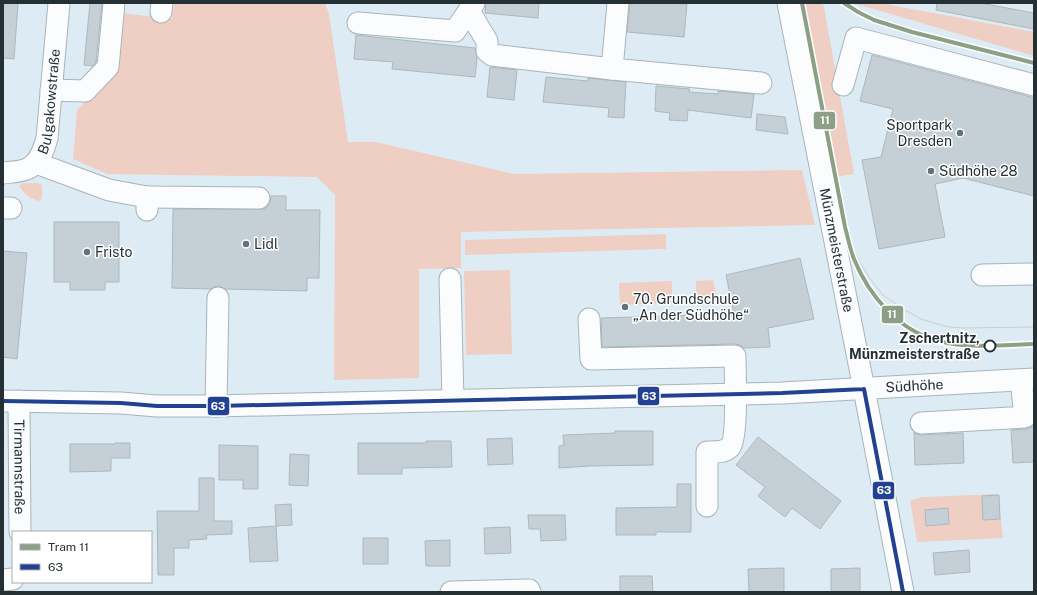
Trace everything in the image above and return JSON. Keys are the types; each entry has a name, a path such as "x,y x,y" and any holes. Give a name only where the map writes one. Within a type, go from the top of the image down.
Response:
{"street":[{"name":"Bulgakowstraße","path":"3,173 29,168 36,163 43,152 47,138 59,3"},
{"path":"51,90 85,91 108,67 114,3"},
{"path":"612,69 618,3"},
{"name":"Münzmeisterstraße","path":"788,3 903,592"},
{"path":"471,7 487,42 487,51 492,55 612,69 761,83"},
{"path":"358,23 455,31 471,7"},
{"path":"843,85 856,38 1034,84"},
{"path":"36,163 147,203 259,198"},
{"path":"982,275 1034,274"},
{"path":"450,279 453,400"},
{"path":"216,406 218,298"},
{"path":"589,319 591,359 735,356 736,394 733,441 732,445 723,451 707,452 707,506"},
{"path":"921,423 1025,417 1028,380"},
{"name":"Südhöhe","path":"11,401 121,403 158,406 216,406 782,393 1028,380"},
{"name":"Tirmannstraße","path":"11,401 20,497 20,531"},
{"path":"451,592 530,590 530,592"}],"shaded area":[{"path":"174,3 325,3 329,14 348,142 376,142 514,174 802,170 815,225 461,232 461,268 419,269 419,378 334,380 335,195 317,177 107,174 73,159 77,110 117,70 121,13 172,19"},
{"path":"796,3 822,3 824,7 854,174 830,178"},
{"path":"853,3 880,3 1034,32 1034,56"},
{"path":"23,183 37,183 42,185 41,201 31,198 23,192 19,186"},
{"path":"666,234 666,249 465,255 465,240"},
{"path":"510,270 512,354 466,355 464,271"},
{"path":"713,280 718,301 696,301 696,281"},
{"path":"672,281 672,303 620,305 619,283"},
{"path":"998,494 1003,538 917,542 910,500 922,497"}],"building":[{"path":"3,3 18,3 14,59 3,58"},
{"path":"90,3 102,3 96,62 93,66 84,65"},
{"path":"486,3 539,3 538,18 485,13"},
{"path":"630,3 687,4 684,37 627,32"},
{"path":"937,3 980,3 1034,13 1034,29 936,10"},
{"path":"356,35 475,48 477,57 475,77 392,69 393,62 354,59"},
{"name":"Sportpark Dresden","path":"872,55 1034,97 1034,196 963,178 935,184 945,237 879,249 862,160 881,157 893,109 860,101"},
{"path":"490,67 517,70 514,100 487,97"},
{"path":"546,77 588,81 588,78 626,82 624,118 608,117 609,108 543,102"},
{"path":"656,86 690,89 689,92 718,94 718,91 754,94 751,118 688,110 687,121 669,120 670,113 655,111"},
{"path":"757,114 785,117 788,134 756,130"},
{"name":"Lidl","path":"271,196 286,196 286,210 320,210 319,278 307,278 307,291 226,289 219,286 211,289 172,288 173,209 265,209 269,204"},
{"name":"Fristo","path":"54,222 119,222 119,282 105,282 105,290 70,290 70,282 54,282"},
{"path":"3,251 27,253 17,359 3,357"},
{"path":"800,258 814,319 768,328 770,347 744,348 735,344 602,347 601,318 734,314 726,275"},
{"path":"1034,424 1034,462 1013,463 1011,430 1026,429"},
{"path":"615,431 653,431 653,465 559,468 559,446 564,445 563,435 615,433"},
{"path":"914,432 922,435 963,433 964,463 915,465"},
{"path":"758,437 841,501 820,529 792,508 785,517 758,496 765,487 736,465"},
{"path":"512,438 513,464 488,465 487,439"},
{"path":"426,441 451,441 452,467 402,468 402,474 358,474 358,443 426,443"},
{"path":"130,443 130,458 111,458 111,471 70,472 70,444"},
{"path":"219,445 258,446 258,489 243,489 243,480 219,480"},
{"path":"290,454 309,455 308,486 289,485"},
{"path":"199,478 214,478 214,521 232,521 232,534 206,535 207,539 189,540 189,548 174,548 174,575 158,575 157,511 199,511"},
{"path":"677,484 691,484 691,532 656,532 656,535 616,535 616,508 677,507"},
{"path":"999,495 1000,519 983,520 982,496"},
{"path":"291,504 292,525 276,526 275,505"},
{"path":"948,508 949,524 926,526 925,510"},
{"path":"528,515 565,515 566,540 541,541 540,529 529,529"},
{"path":"276,526 278,561 250,562 248,528"},
{"path":"510,527 511,553 485,554 484,528"},
{"path":"363,538 388,538 388,564 363,564"},
{"path":"450,540 450,566 426,566 425,541"},
{"path":"969,550 970,572 935,575 933,553"},
{"path":"784,568 784,592 749,592 748,569"},
{"path":"860,568 860,592 831,592 831,569"},
{"path":"620,576 652,576 653,592 620,592"}],"tram line":[{"name":"11","path":"802,3 845,227 854,259 868,286 877,299 898,320 924,336 939,341 963,345 986,346 1034,344"},
{"name":"11","path":"844,3 874,20 912,32 1034,63"},
{"path":"845,227 857,258 883,295 921,319 948,327 1034,327"}],"transit line":[{"name":"63","path":"864,389 903,592"},
{"name":"63","path":"3,401 121,403 157,406 216,406 782,393 864,389"}],"place":[{"name":"Sportpark Dresden","path":"960,133"},
{"name":"Südhöhe 28","path":"931,171"},
{"name":"Lidl","path":"246,244"},
{"name":"Fristo","path":"87,252"},
{"name":"70. Grundschule „An der Südhöhe“","path":"625,307"},
{"name":"Zschertnitz, Münzmeisterstraße","path":"990,346"}]}
